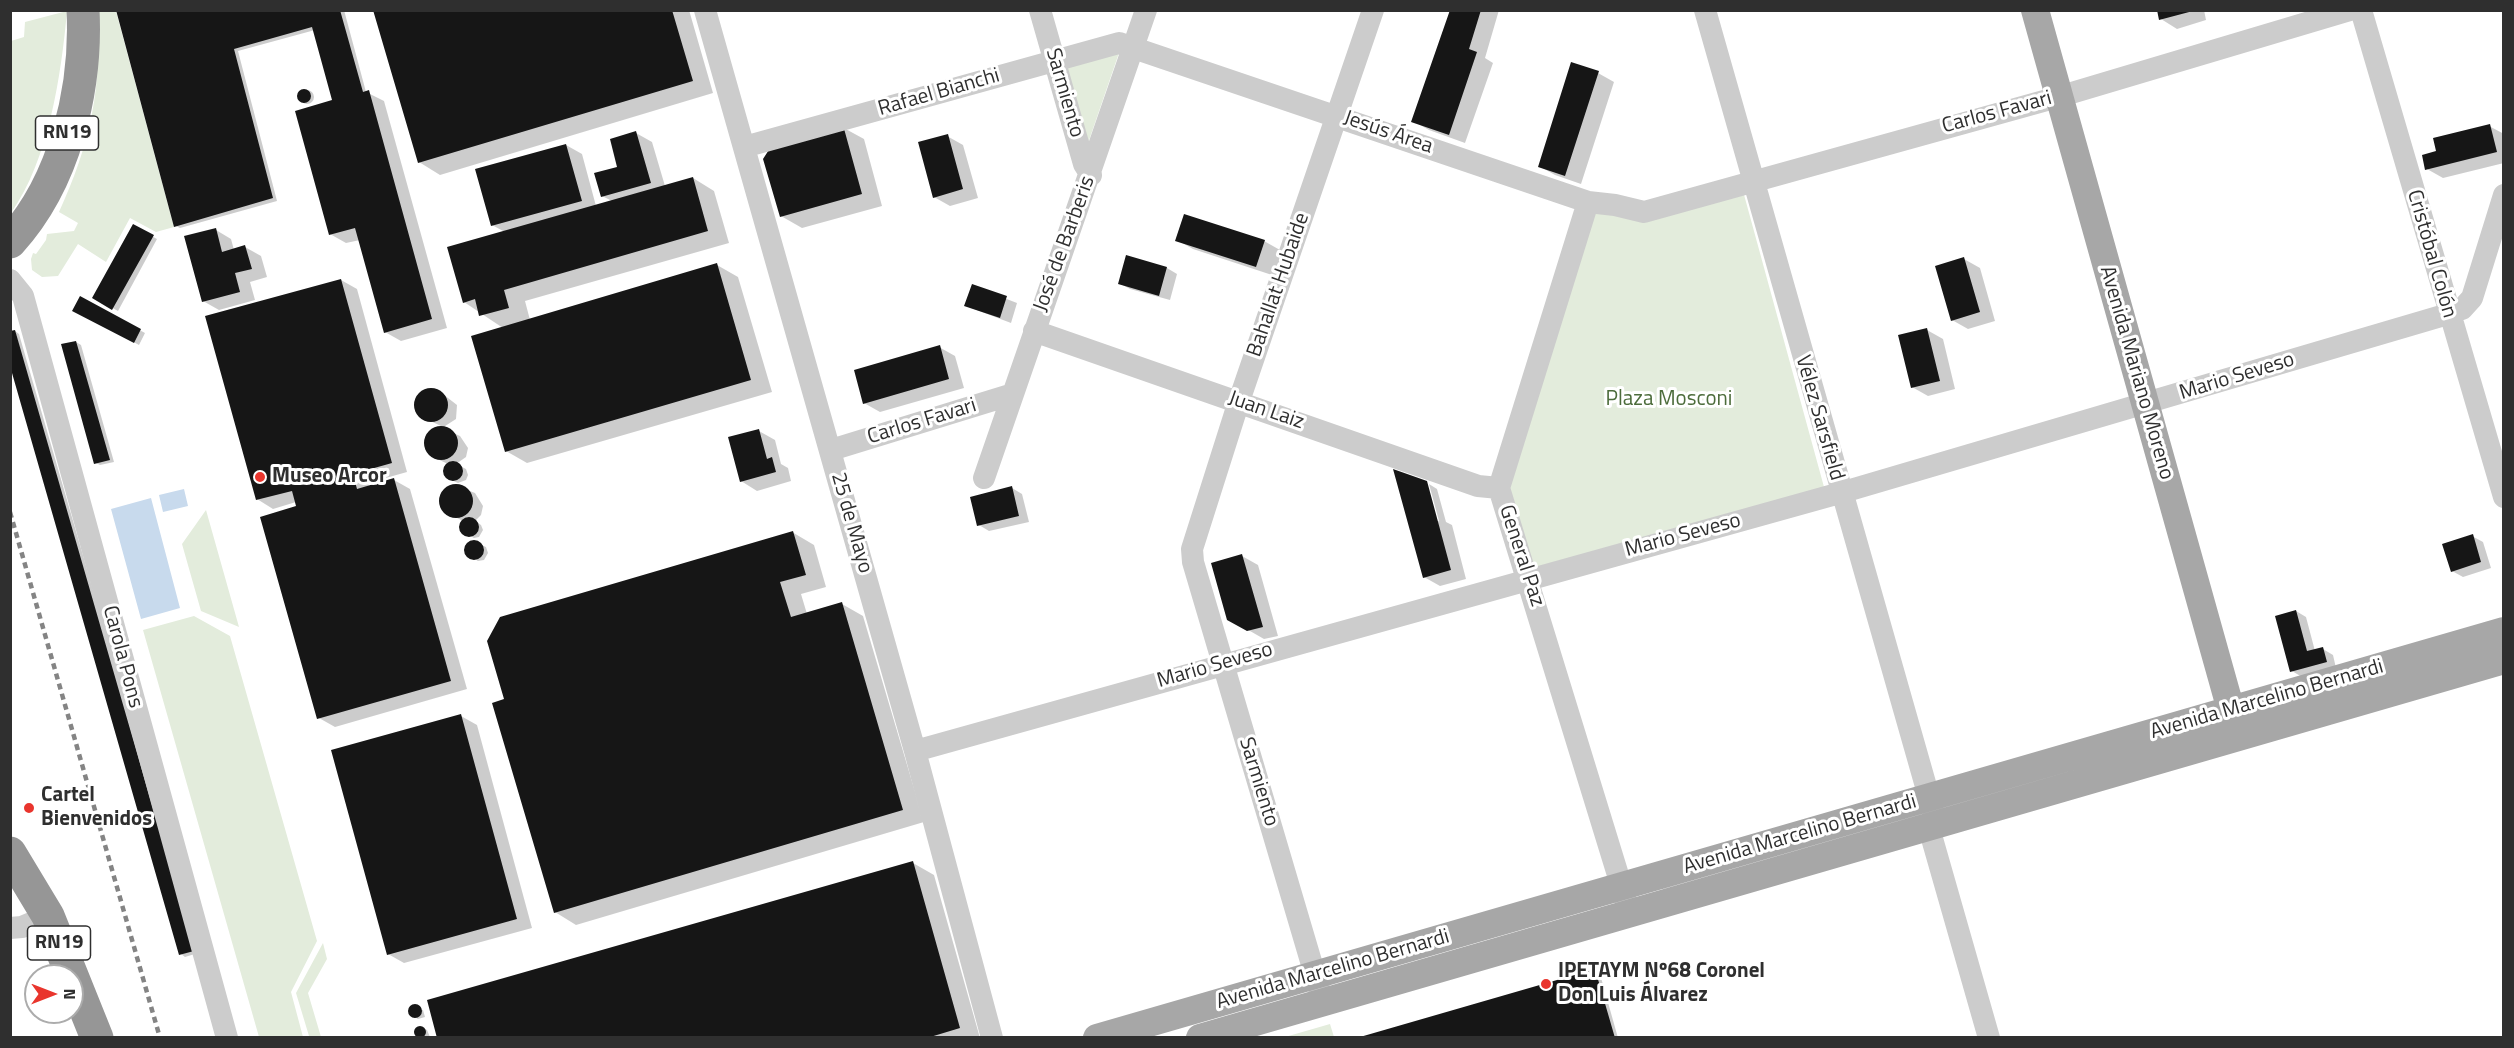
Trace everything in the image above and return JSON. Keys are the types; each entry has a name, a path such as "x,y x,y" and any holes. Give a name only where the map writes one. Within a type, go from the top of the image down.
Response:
{"highway":[{"name":"RN19","path":"10,242 35,208 62,150 77,90 82,56 83,10"},
{"name":"RN19","path":"10,853 48,916 97,1038"}],"main road":[{"name":"Avenida Mariano Moreno","path":"2035,10 2234,723"},
{"name":"Avenida Marcelino Bernardi","path":"1625,899 1933,826 2504,631"},
{"name":"Avenida Marcelino Bernardi","path":"1097,1038 1320,988 1625,899 1928,798 2504,660"},
{"name":"Avenida Marcelino Bernardi","path":"1200,1038 1320,988"}],"street":[{"name":"25 de Mayo","path":"705,10 831,450 992,1038"},
{"name":"Sarmiento","path":"1040,10 1084,164 1091,175"},
{"name":"José de Barberis","path":"984,478 1034,331 1091,175 1146,10"},
{"name":"Bahallat Hubaide","path":"1192,562 1192,549 1239,401 1373,10"},
{"name":"Vélez Sarsfield","path":"1705,10 1928,798 1933,826 1989,1038"},
{"name":"Carlos Favari","path":"1644,212 2058,97 2349,10"},
{"name":"Cristóbal Colón","path":"2361,10 2448,314 2504,497"},
{"name":"Rafael Bianchi","path":"744,147 1112,44 1134,47"},
{"name":"Jesús Área","path":"1134,47 1588,202 1644,212"},
{"name":"Mario Seveso","path":"915,751 1223,663 1840,493 2146,405 2448,314 2462,309 2472,298 2504,195"},
{"name":"General Paz","path":"1588,202 1499,488 1529,579 1625,899"},
{"name":"Carola Pons","path":"10,280 23,296 227,1038"},
{"name":"Juan Laiz","path":"1034,331 1478,486 1499,488"},
{"name":"Carlos Favari","path":"831,450 1013,394"},
{"name":"Sarmiento","path":"1192,562 1320,988"},
{"path":"10,928 22,927 48,916"}],"green space":[{"path":"67,11 57,89 44,142 35,168 11,213 11,41 24,37 25,22"},
{"path":"95,11 116,11 174,227 156,232 130,218 106,262 78,244 58,276 42,277 32,270 33,253 36,254 46,240 47,234 74,231 78,223 59,212 79,163 92,114 98,63"},
{"path":"1120,50 1086,149 1060,63"},
{"name":"Plaza Mosconi","path":"1743,191 1824,487 1534,572 1506,487 1597,208"},
{"path":"206,510 239,627 201,611 182,544"},
{"path":"194,616 230,636 317,941 291,992 303,1037 259,1037 143,630"},
{"path":"323,943 327,959 308,993 321,1037 309,1036 296,993"},
{"path":"1330,1024 1334,1037 1285,1037"}],"water":[{"path":"184,489 188,506 163,512 159,495"},
{"path":"151,498 180,608 141,619 111,509"}],"building":[{"path":"116,10 340,10 363,92 369,90 432,319 384,333 355,228 329,235 295,111 332,100 312,27 234,49 273,198 174,227"},
{"path":"373,10 672,10 693,81 418,163"},
{"path":"1450,10 1481,10 1469,49 1477,52 1449,135 1411,122"},
{"path":"2157,10 2193,10 2193,11 2159,20"},
{"path":"1571,62 1599,71 1565,176 1538,167"},
{"path":"304,89 309,91 311,96 309,101 304,103 299,101 297,96 299,91"},
{"path":"2490,124 2497,152 2425,170 2422,155 2436,151 2433,138"},
{"path":"843,125 862,194 780,217 763,159 772,145"},
{"path":"636,131 651,183 601,197 594,173 617,167 610,139"},
{"path":"948,134 963,189 933,198 918,142"},
{"path":"566,144 582,201 491,226 475,169"},
{"path":"693,177 708,231 504,290 509,308 479,316 475,299 463,303 447,247"},
{"path":"1184,214 1265,240 1256,267 1175,241"},
{"path":"133,224 154,235 112,310 92,298"},
{"path":"216,228 222,252 245,245 252,269 235,273 240,292 202,302 184,236"},
{"path":"1126,255 1167,267 1159,296 1118,284"},
{"path":"1964,257 1980,312 1951,321 1935,266"},
{"path":"717,263 751,380 505,452 471,336"},
{"path":"341,279 392,463 353,474 357,489 394,478 451,681 317,719 260,517 296,506 292,491 256,500 205,316"},
{"path":"972,284 1007,296 1000,318 964,306"},
{"path":"80,296 141,329 134,343 72,311"},
{"path":"1927,328 1940,381 1911,388 1898,335"},
{"path":"15,330 194,951 179,955 10,366 10,331"},
{"path":"76,341 110,460 94,464 61,344"},
{"path":"940,345 949,379 863,404 854,370"},
{"path":"431,388 443,393 448,405 443,417 431,422 419,417 414,405 419,393"},
{"path":"441,426 453,431 458,443 453,455 441,460 429,455 424,443 429,431"},
{"path":"759,429 767,459 772,457 776,472 740,482 728,437"},
{"path":"453,461 460,464 463,471 460,478 453,481 446,478 443,471 446,464"},
{"path":"1393,469 1427,481 1451,570 1423,578"},
{"path":"456,484 468,489 473,501 468,513 456,518 444,513 439,501 444,489"},
{"path":"1012,486 1019,516 977,526 970,497"},
{"path":"469,517 476,520 479,527 476,534 469,537 462,534 459,527 462,520"},
{"path":"793,531 806,575 780,582 791,617 842,602 903,810 554,913 492,703 504,699 487,641 500,617"},
{"path":"2473,534 2481,562 2451,572 2442,544"},
{"path":"474,540 481,543 484,550 481,557 474,560 467,557 464,550 467,543"},
{"path":"1242,554 1263,627 1247,631 1227,620 1211,563"},
{"path":"2296,610 2307,651 2323,647 2327,662 2290,672 2275,616"},
{"path":"461,714 517,919 387,955 331,750"},
{"path":"913,861 960,1028 927,1038 437,1038 427,1000"},
{"path":"1595,969 1615,1038 1360,1038 1360,1037"},
{"path":"415,1004 420,1006 422,1011 420,1016 415,1018 410,1016 408,1011 410,1006"},
{"path":"422,1026 425,1027 425,1037 418,1038 415,1037 414,1030 415,1027"}],"railway":[{"path":"10,512 160,1038"}],"place":[{"name":"Museo Arcor","path":"260,477"},
{"name":"Cartel Bienvenidos","path":"29,808"},
{"name":"IPETAYM Nº68 Coronel Don Luis Álvarez","path":"1546,984"}]}
